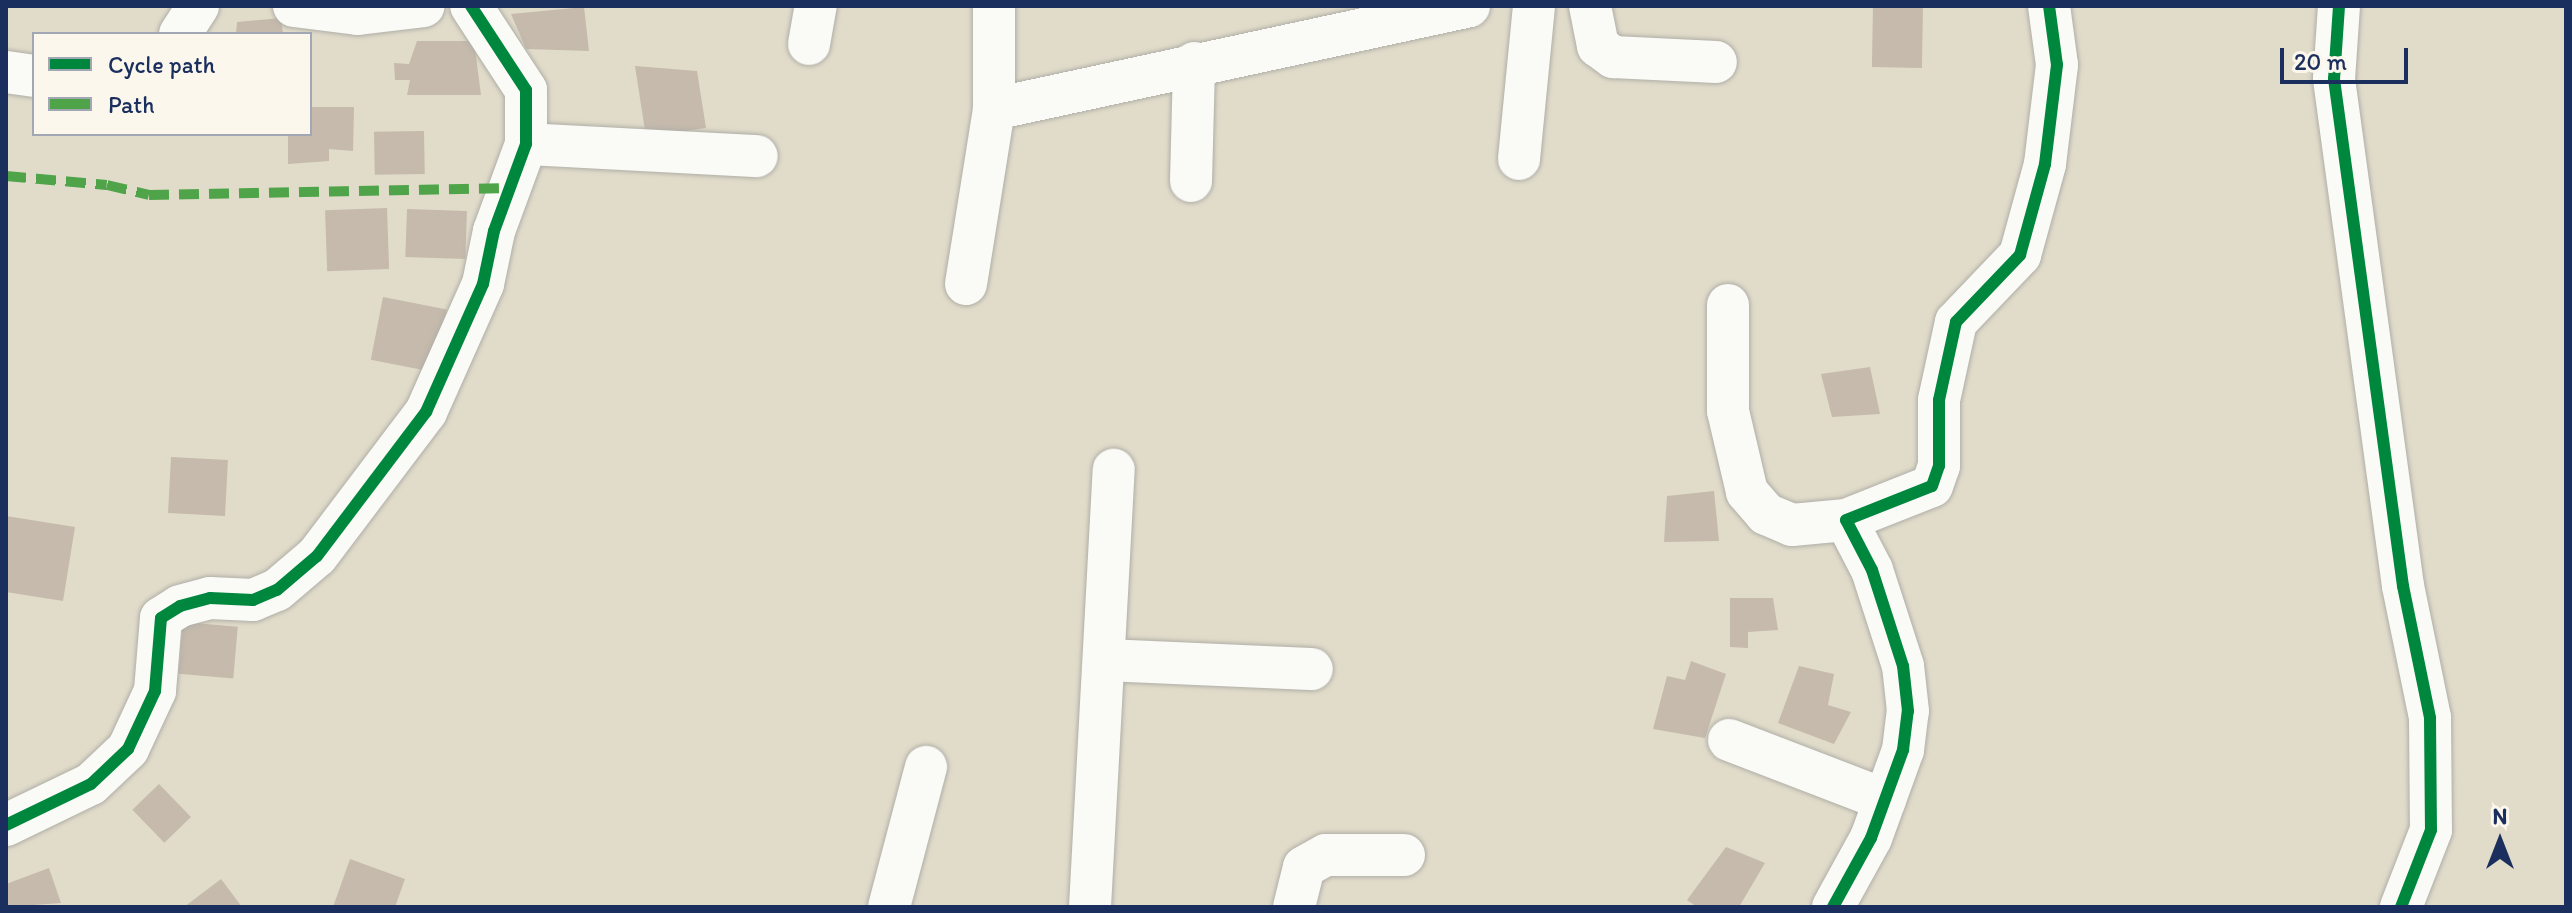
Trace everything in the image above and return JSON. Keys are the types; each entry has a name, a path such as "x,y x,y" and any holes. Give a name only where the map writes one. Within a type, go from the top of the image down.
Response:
{"street":[{"path":"181,32 198,6"},
{"path":"294,6 358,14 424,6"},
{"path":"6,825 26,819 91,784 128,749 155,691 161,618 180,606 210,598 253,600 277,590 317,556 371,490 426,412 483,284 494,231 526,144 526,90 471,6"},
{"path":"966,284 994,109 994,6"},
{"path":"994,109 1194,63 1469,6"},
{"path":"1519,159 1534,6"},
{"path":"1590,6 1604,53 1716,62"},
{"path":"1728,305 1728,411 1747,492 1766,514 1792,525 1846,520 1932,486 1939,466 1939,400 1956,322 2020,255 2045,164 2057,65 2049,6"},
{"path":"2339,6 2334,79 2403,586 2430,718 2431,830 2401,907"},
{"path":"1191,181 1194,63"},
{"path":"6,72 32,76"},
{"path":"526,144 757,156"},
{"path":"1090,907 1114,470"},
{"path":"1833,907 1885,800 1903,750 1908,711 1903,666 1872,570 1846,520"},
{"path":"1104,660 1312,669"},
{"path":"1729,740 1885,800"},
{"path":"889,907 926,767"},
{"path":"1294,907 1304,867 1326,855 1404,855"}],"building":[{"path":"1873,6 1923,6 1922,68 1872,67"},
{"path":"584,7 589,51 526,49 511,14"},
{"path":"281,18 283,32 236,32 237,22"},
{"path":"417,41 474,41 481,95 407,95 410,80 395,80 394,63 409,64"},
{"path":"635,66 697,71 706,128 646,137"},
{"path":"312,107 354,107 353,151 329,149 329,161 288,164 288,136 312,136"},
{"path":"424,131 425,174 375,175 374,132"},
{"path":"387,208 389,269 327,271 325,210"},
{"path":"407,209 467,211 465,259 405,257"},
{"path":"383,297 447,309 435,372 371,360"},
{"path":"1870,367 1880,414 1832,417 1821,374"},
{"path":"171,457 228,460 225,516 168,513"},
{"path":"1714,491 1719,541 1664,542 1667,496"},
{"path":"6,516 75,527 63,601 6,592"},
{"path":"1730,598 1773,598 1778,630 1748,632 1748,648 1730,647"},
{"path":"183,622 238,627 233,679 178,674"},
{"path":"1691,661 1726,674 1705,738 1653,729 1667,676 1685,680"},
{"path":"1799,666 1834,674 1828,705 1851,712 1834,744 1778,723"},
{"path":"159,784 191,817 164,843 132,810"},
{"path":"1726,847 1765,863 1739,907 1697,907 1687,900"},
{"path":"350,859 405,879 395,907 333,907"},
{"path":"49,868 61,903 7,907 6,884"},
{"path":"221,879 242,907 184,907"}],"marked path":[{"path":"6,176 107,185 149,195 513,188"}],"cycle path":[{"path":"6,825 91,784 128,749 155,691 161,618 180,606 210,598 253,600 277,590 317,556 426,412 483,284 494,231 526,144 526,90 471,6"},
{"path":"1833,907 1871,838 1903,750 1908,711 1903,666 1872,570 1846,520 1932,486 1939,466 1939,400 1956,322 2020,255 2045,164 2057,65 2049,6"},
{"path":"2339,6 2334,79 2403,586 2430,718 2431,830 2401,907"}]}
